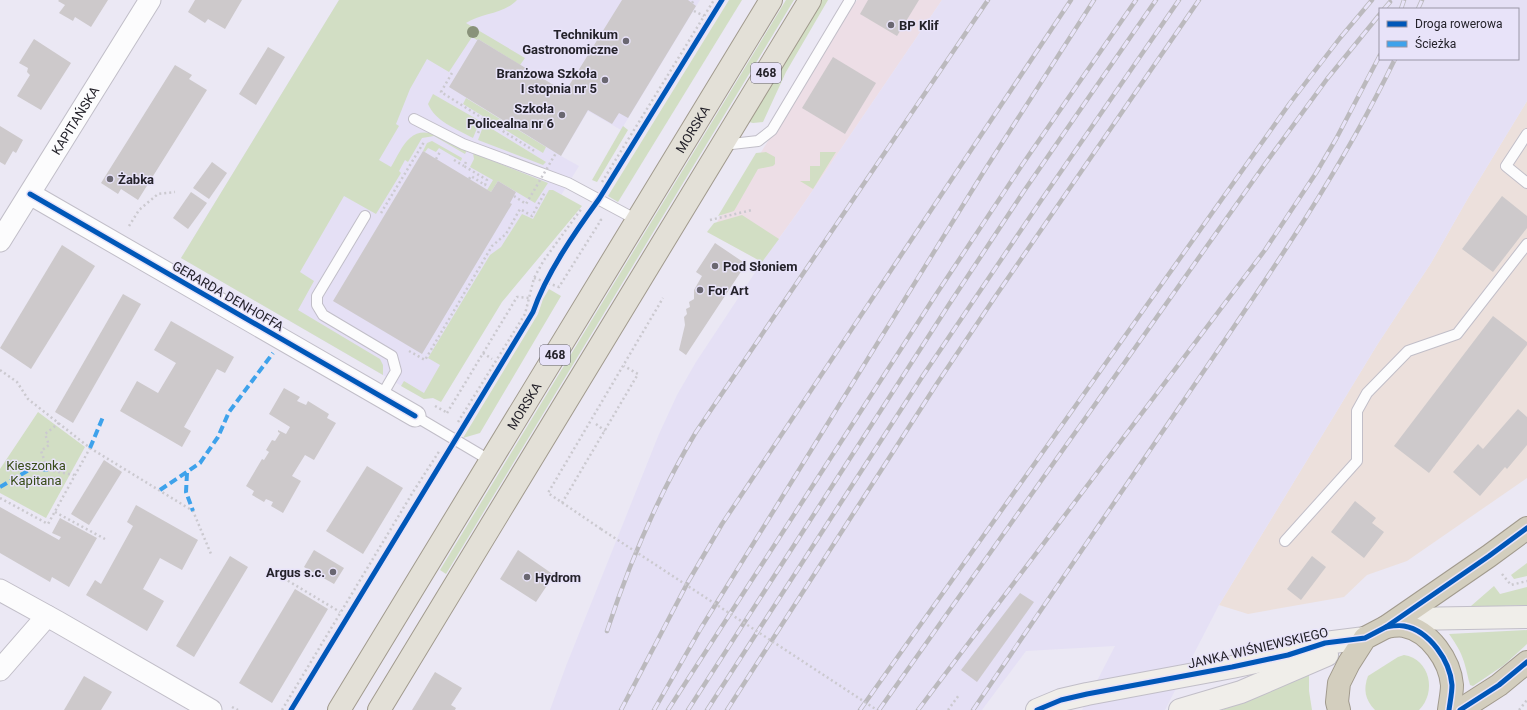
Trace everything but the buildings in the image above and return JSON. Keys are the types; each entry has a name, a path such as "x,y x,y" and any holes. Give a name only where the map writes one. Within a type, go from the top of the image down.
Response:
{"highway":[{"name":"JANKA WIŚNIEWSKIEGO","path":"1365,638 1386,627 1527,528"},
{"path":"1386,627 1404,626 1419,632 1432,642 1440,651 1452,686 1449,710"},
{"path":"1340,707 1339,683 1349,663 1365,638"},
{"path":"1460,710 1499,685 1527,662"},
{"path":"1482,710 1486,700 1499,685"}],"main road":[{"name":"MORSKA","path":"339,710 771,0"},
{"name":"468","path":"379,710 810,0"},
{"path":"1386,627 1408,619 1527,617"},
{"name":"JANKA WIŚNIEWSKIEGO","path":"1037,710 1061,700 1087,694 1288,655 1325,643 1365,638"},
{"name":"JANKA WIŚNIEWSKIEGO","path":"1180,710 1241,692 1365,638"}],"street":[{"name":"KAPITAŃSKA","path":"0,241 150,0"},
{"name":"GERARDA DENHOFFA","path":"30,194 415,416"},
{"path":"0,590 211,710"},
{"path":"0,670 47,616"}],"lane":[{"path":"721,145 758,141 772,130 850,0"},
{"path":"414,119 464,144 568,183 637,220"},
{"path":"1527,134 1506,166 1527,182"},
{"path":"365,216 317,296 317,305 323,315 392,356 396,371 381,397"},
{"path":"1285,541 1357,461 1357,411 1367,392 1408,351 1457,334 1527,244"},
{"path":"415,416 491,461"}],"path":[{"path":"692,4 694,0"},
{"path":"282,710 448,436 525,314 534,278 544,260 581,210 594,196 714,0"},
{"path":"694,11 704,16"},
{"path":"452,73 441,92 542,156"},
{"path":"378,219 421,145"},
{"path":"436,159 440,152 446,155"},
{"path":"514,196 526,204 556,153"},
{"path":"452,159 487,180 485,185 471,176 469,179"},
{"path":"464,166 468,159"},
{"path":"549,160 555,164"},
{"path":"405,348 425,360 492,246 506,234 520,210 532,216 548,188"},
{"path":"129,226 139,210 158,194 175,192"},
{"path":"710,220 752,210"},
{"path":"534,278 559,287 601,220 596,217"},
{"path":"543,287 551,275"},
{"path":"446,412 517,297 530,298"},
{"path":"663,298 548,493 877,710"},
{"path":"483,353 492,359"},
{"path":"562,503 638,374 624,366"},
{"path":"0,370 17,382 28,399 90,448 193,511 211,554"},
{"path":"438,407 446,412 457,423"},
{"path":"59,423 45,434 49,445 41,452 48,470 74,475"},
{"path":"596,424 605,430"},
{"path":"0,498 48,524 90,448"},
{"path":"55,512 105,538"},
{"path":"275,573 340,612"},
{"path":"948,710 959,694"},
{"path":"1519,710 1527,700"}],"shaded area":[{"path":"339,0 700,0 621,130 588,111 561,156 579,166 437,398 424,399 181,258"},
{"path":"857,0 942,0 798,212 762,262 710,233"},
{"path":"942,0 1527,0 1527,101 1468,198 1431,263 1377,345 1219,605 1165,710 1082,710 1115,646 1026,651 982,710 550,710 566,666 659,434 677,395 696,362 762,262 798,212"},
{"path":"1527,101 1527,478 1407,561 1367,575 1344,597 1248,614 1219,605 1377,345 1431,263 1468,198"}],"green space":[{"path":"339,0 517,0 506,8 478,17 466,23 525,58 520,65 478,39 477,40 472,37 449,72 427,59 410,89 396,124 399,126 379,160 391,167 407,141 416,134 424,133 431,133 447,139 467,150 465,154 434,136 422,138 408,162 405,160 399,171 401,173 376,214 344,196 300,272 314,281 298,310 380,359 383,365 383,375 181,258"},
{"path":"729,0 742,0 618,202 608,196"},
{"path":"786,0 794,0 446,574 440,570"},
{"path":"821,0 828,0 786,72 763,122 749,122 748,120"},
{"path":"433,94 480,121 473,138 447,124 436,116 428,104"},
{"path":"466,98 546,147 543,153 463,104"},
{"path":"484,124 546,162 543,165 478,140"},
{"path":"623,126 628,130 597,182 592,180"},
{"path":"432,141 462,158 461,161 439,148 436,152 428,148 425,152 423,151 427,143"},
{"path":"766,152 775,157 775,164 773,166 758,169 734,211 718,216 756,153"},
{"path":"820,152 836,152 813,189 800,181 810,181 810,166 820,166"},
{"path":"473,153 548,183 535,203 498,181 491,192 487,190 493,180 470,167 474,159"},
{"path":"549,190 553,190 582,206 502,302 441,402 433,398 424,399 401,386 404,381 424,393 440,365 428,358 490,255 501,247 522,214 533,219"},
{"path":"742,215 779,239 762,262 707,232 714,223"},
{"path":"549,289 561,296 480,433 463,438 538,314 543,299"},
{"name":"Kieszonka Kapitana","path":"38,412 85,447 46,518 0,493 0,469"},
{"path":"1527,563 1527,576 1514,579 1511,575"},
{"path":"1494,586 1500,594 1527,587 1527,605 1471,606"},
{"path":"1527,630 1527,644 1504,665 1473,686 1470,685 1463,658 1458,647 1449,634"},
{"path":"1404,655 1413,658 1425,669 1429,686 1425,703 1419,710 1375,710 1367,698 1365,690 1368,676 1398,657"},
{"path":"1309,672 1309,691 1312,710 1222,710 1262,694"}],"railway":[{"path":"607,631 625,580 646,529 670,479 696,432 988,0"},
{"path":"621,710 688,582 722,524 1071,0"},
{"path":"654,710 701,628 986,168 1094,0"},
{"path":"668,710 937,293 1022,165 1136,0"},
{"path":"688,710 948,306 1024,191 1156,0"},
{"path":"707,710 922,377 1179,0"},
{"path":"727,710 936,385 1199,0"},
{"path":"860,710 1290,103 1340,38 1372,0"},
{"path":"1401,8 1404,0"},
{"path":"1418,8 1422,0"},
{"path":"1385,8 1390,2"},
{"path":"879,710 1265,164 1327,79 1379,15"},
{"path":"918,710 1265,250 1316,173 1336,139 1379,57"},
{"path":"973,710 1250,303 1302,224 1351,143 1394,60"}],"marked path":[{"path":"160,490 200,463 218,437 229,412 273,353"},
{"path":"90,448 103,417"},
{"path":"0,487 34,468 48,470"},
{"path":"187,473 186,492 193,511"}],"cycle path":[{"path":"291,710 533,312 553,268 580,225 599,199 722,0"},
{"path":"30,194 415,416"},
{"path":"1037,710 1061,700 1087,694 1232,667 1288,655 1325,643 1365,638 1386,627 1527,528"},
{"path":"1386,627 1402,626 1413,629 1422,634 1437,648 1447,666 1452,685 1449,710"},
{"path":"1460,710 1499,685 1527,662"}],"place":[{"name":"BP Klif","path":"891,25"},
{"name":"Technikum Gastronomiczne","path":"626,41"},
{"name":"Branżowa Szkoła I stopnia nr 5","path":"605,80"},
{"name":"Szkoła Policealna nr 6","path":"562,115"},
{"name":"Żabka","path":"110,179"},
{"name":"Pod Słoniem","path":"715,266"},
{"name":"For Art","path":"700,290"},
{"name":"Argus s.c.","path":"333,572"},
{"name":"Hydrom","path":"527,577"}]}
